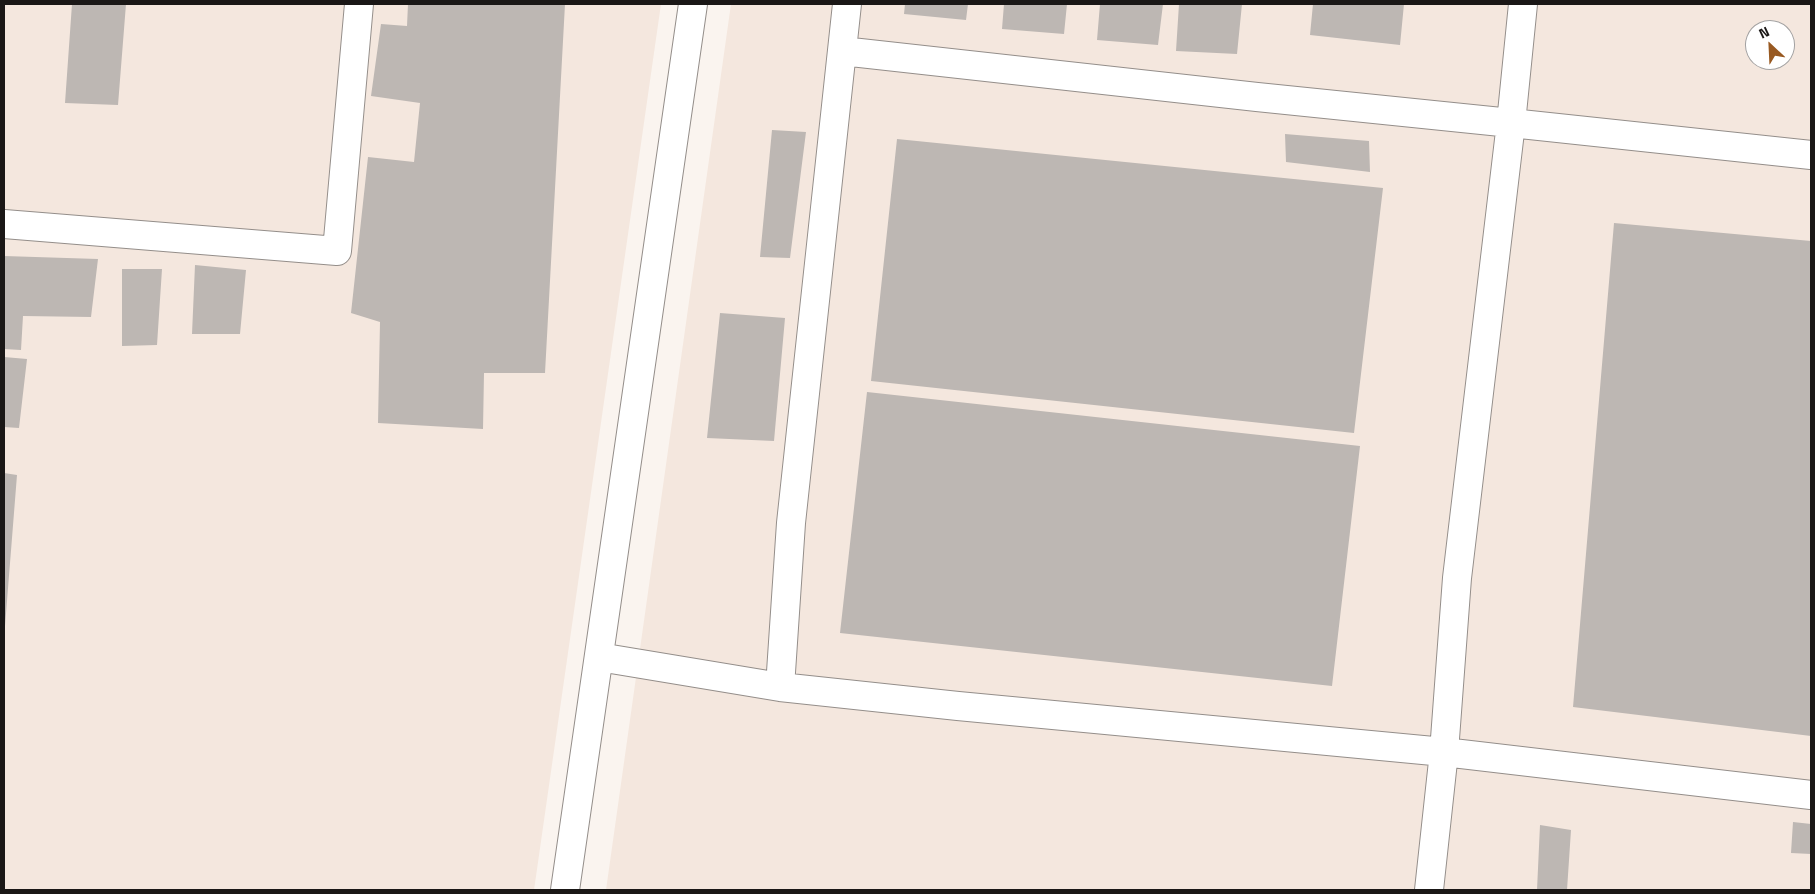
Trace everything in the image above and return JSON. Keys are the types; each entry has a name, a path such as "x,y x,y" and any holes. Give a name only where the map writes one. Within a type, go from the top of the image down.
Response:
{"street":[{"path":"4,224 337,251 359,4"},
{"path":"565,890 693,4"},
{"path":"780,687 791,523 847,4"},
{"path":"1429,890 1444,752 1457,578 1511,123 1523,4"},
{"path":"842,51 1811,155"},
{"path":"599,657 780,687 968,707 1444,752 1811,795"}],"shaded area":[{"path":"4,4 661,4 534,890 4,890"},
{"path":"731,4 1811,4 1811,890 606,890"}],"building":[{"path":"72,4 126,4 118,105 65,103"},
{"path":"408,4 565,4 545,373 484,373 483,429 378,423 380,322 351,313 368,157 414,162 420,103 371,96 381,24 407,26"},
{"path":"905,4 968,4 966,20 904,14"},
{"path":"1004,4 1067,4 1064,34 1002,29"},
{"path":"1100,4 1163,4 1158,45 1097,40"},
{"path":"1179,4 1242,4 1237,54 1176,51"},
{"path":"1313,4 1404,4 1400,45 1310,35"},
{"path":"772,130 806,132 790,258 760,257"},
{"path":"1285,134 1369,141 1370,172 1286,162"},
{"path":"897,139 1383,188 1354,433 871,381"},
{"path":"1614,223 1811,241 1811,736 1573,707"},
{"path":"4,256 98,259 91,317 23,316 21,350 4,349"},
{"path":"195,265 246,270 240,334 192,334"},
{"path":"122,269 162,269 157,345 122,346"},
{"path":"720,313 785,318 774,441 707,438"},
{"path":"4,357 27,359 19,428 4,427"},
{"path":"867,392 1360,446 1332,686 840,633"},
{"path":"4,473 17,475 5,626 4,626"},
{"path":"1793,822 1811,824 1811,854 1791,853"},
{"path":"1540,825 1571,830 1567,890 1537,890"}]}
